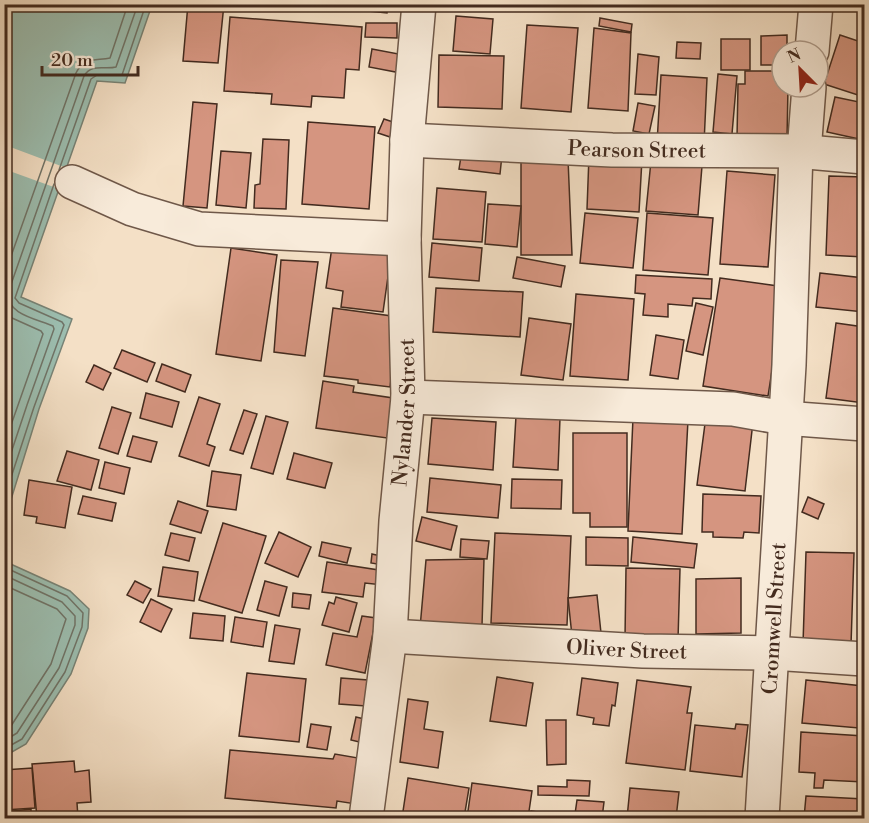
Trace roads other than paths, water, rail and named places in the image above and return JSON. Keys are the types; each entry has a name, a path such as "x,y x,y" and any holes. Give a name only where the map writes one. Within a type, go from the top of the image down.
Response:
{"street":[{"name":"Nylander Street","path":"366,819 390,636 396,521 408,397 404,239 407,140 419,4"},
{"path":"813,39 816,4"},
{"path":"800,152 807,99"},
{"name":"Pearson Street","path":"407,140 612,150 800,152 864,157"},
{"name":"Cromwell Street","path":"762,819 800,152"},
{"path":"72,182 132,209 199,229 404,239"},
{"path":"408,397 733,409 784,418 864,423"},
{"name":"Oliver Street","path":"390,636 643,651 772,653 864,659"}],"water":[{"path":"5,5 152,5 125,83 97,81 21,297 72,319 39,409 5,519"},
{"path":"4,561 70,591 89,609 88,628 71,674 26,744 5,756"}]}
